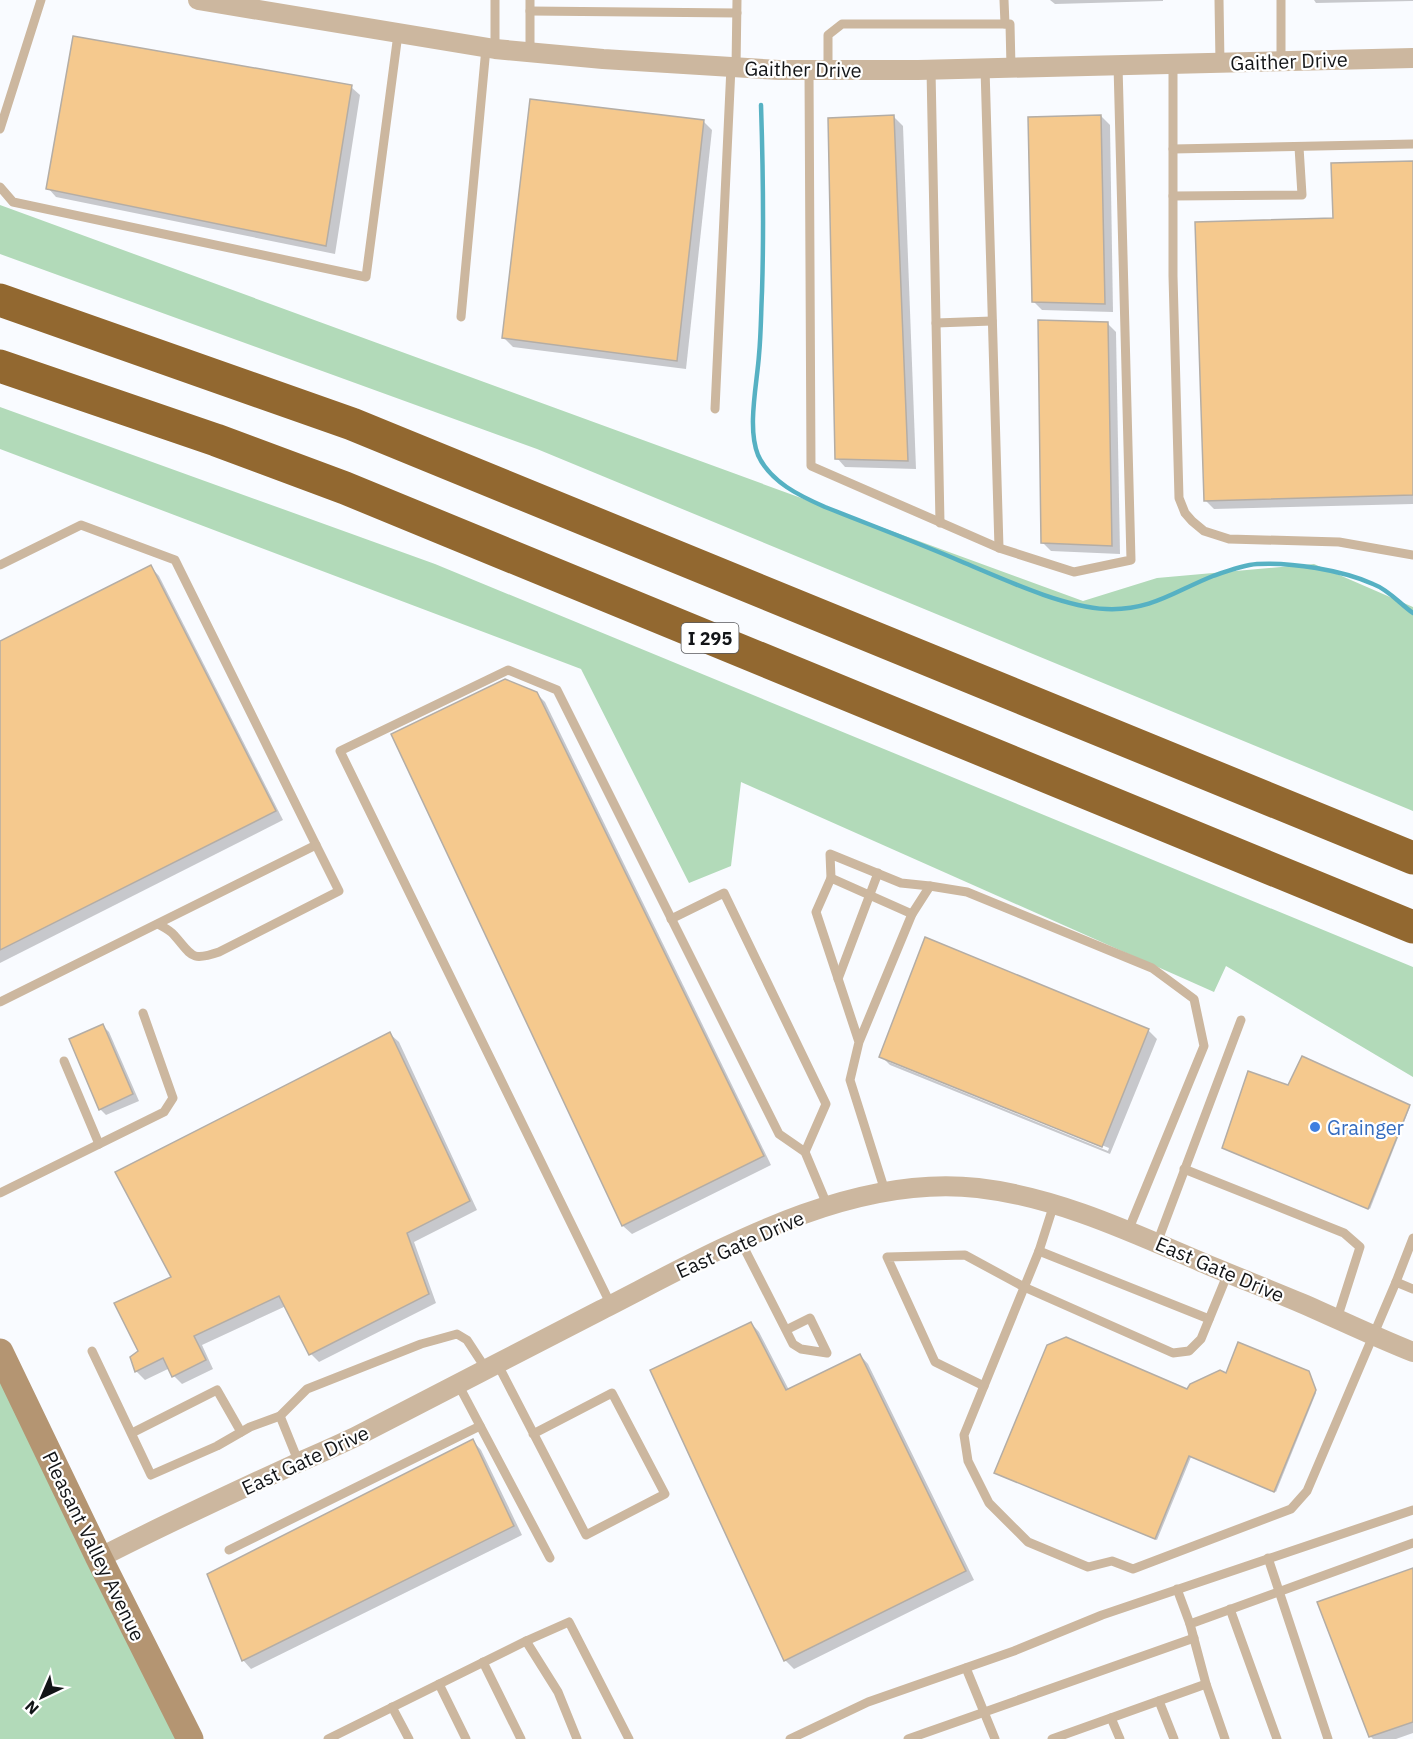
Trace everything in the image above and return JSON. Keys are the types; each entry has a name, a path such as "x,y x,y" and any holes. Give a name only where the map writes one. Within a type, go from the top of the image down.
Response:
{"highway":[{"path":"0,300 352,424 1413,858"},
{"name":"I 295","path":"0,366 216,440 345,488 1413,927"}],"street":[{"name":"Gaither Drive","path":"198,0 278,7 398,34 490,48 734,68 818,71 931,70 1413,58"},
{"name":"East Gate Drive","path":"99,1558 358,1436 611,1305 741,1242 828,1207 885,1191 948,1186 977,1188 1054,1204 1128,1231 1413,1352"},
{"name":"Pleasant Valley Avenue","path":"0,1352 99,1558 190,1739"}],"lane":[{"path":"0,129 41,0"},
{"path":"461,318 495,0"},
{"path":"530,0 530,53"},
{"path":"715,409 737,0"},
{"path":"1004,0 1005,24"},
{"path":"1219,0 1220,63"},
{"path":"1281,0 1281,60"},
{"path":"530,11 737,13"},
{"path":"1011,67 1010,24 842,24 828,35 818,71 812,466 999,548 1074,572 1131,560 1118,65"},
{"path":"0,187 13,202 366,277 398,34"},
{"path":"1173,64 1173,276 1179,498 1185,513 1204,531 1229,539 1340,542 1413,555"},
{"path":"985,68 999,548"},
{"path":"931,70 940,523"},
{"path":"1173,149 1413,144"},
{"path":"1173,196 1302,195 1299,147"},
{"path":"936,323 992,321"},
{"path":"0,564 81,525 175,560 339,891 219,952 202,958 191,956 172,932 158,924"},
{"path":"611,1305 340,751 508,670 557,690 779,1134 805,1152 828,1207"},
{"path":"0,1002 316,845"},
{"path":"859,1042 816,912 831,878 830,854 901,883 967,892 1152,968 1194,999 1204,1046 1128,1231"},
{"path":"838,979 878,873"},
{"path":"831,878 912,914"},
{"path":"885,1191 850,1080 859,1042 912,914 930,886"},
{"path":"671,919 724,893 826,1104 805,1152"},
{"path":"0,1193 164,1112 173,1098 143,1013"},
{"path":"1157,1243 1241,1020"},
{"path":"64,1061 99,1144"},
{"path":"1184,1169 1344,1233 1359,1247 1337,1319"},
{"path":"1054,1204 1039,1251 964,1435 968,1461 989,1503 1028,1542 1088,1568 1112,1561 1133,1569 1291,1509 1307,1491 1413,1238"},
{"path":"741,1242 793,1344 801,1349 827,1353 810,1318 786,1330"},
{"path":"1039,1251 1209,1319"},
{"path":"984,1386 935,1362 887,1257 965,1255 1024,1287 1173,1353 1189,1351 1201,1338 1228,1273"},
{"path":"1396,1282 1413,1289"},
{"path":"92,1351 151,1475 280,1416 307,1389 421,1344 457,1334 467,1340 491,1366 533,1434 586,1535 665,1494 612,1393 533,1434"},
{"path":"458,1384 550,1558"},
{"path":"132,1433 217,1390 241,1432"},
{"path":"280,1416 299,1463"},
{"path":"229,1550 480,1426"},
{"path":"790,1739 868,1702 1014,1651 1102,1615 1413,1510"},
{"path":"1190,1624 1413,1543"},
{"path":"1268,1558 1328,1739"},
{"path":"1177,1589 1225,1739"},
{"path":"1230,1609 1277,1739"},
{"path":"328,1739 569,1622 629,1739"},
{"path":"908,1739 1194,1638"},
{"path":"526,1641 558,1692 577,1739"},
{"path":"483,1662 521,1739"},
{"path":"966,1668 995,1739"},
{"path":"439,1684 466,1739"},
{"path":"1052,1739 1206,1684"},
{"path":"1159,1701 1174,1739"},
{"path":"392,1707 409,1739"},
{"path":"1111,1718 1120,1739"}],"green space":[{"path":"0,205 1083,601 1157,578 1314,564 1413,607 1413,811 537,449 0,254"},
{"path":"0,407 435,564 1413,967 1413,1077 1226,966 1214,992 741,782 731,866 689,883 581,669 0,449"},
{"path":"0,1346 193,1739 0,1739"}],"building":[{"path":"73,36 352,85 326,246 46,189"},
{"path":"530,99 704,120 677,361 502,338"},
{"path":"894,115 908,461 835,459 828,118"},
{"path":"1101,115 1105,304 1032,302 1028,117"},
{"path":"1413,161 1413,495 1204,501 1195,222 1333,218 1331,163"},
{"path":"1038,320 1108,322 1112,546 1041,543"},
{"path":"151,565 276,811 0,950 0,641"},
{"path":"505,679 537,692 764,1156 622,1226 391,734"},
{"path":"925,937 1149,1029 1102,1147 879,1057"},
{"path":"103,1024 133,1094 99,1110 69,1039"},
{"path":"390,1032 470,1201 407,1233 429,1294 309,1355 279,1296 194,1336 206,1360 172,1377 163,1358 135,1372 130,1357 138,1351 114,1303 171,1277 115,1172"},
{"name":"Grainger","path":"1302,1056 1410,1105 1368,1209 1222,1148 1248,1071 1288,1085"},
{"path":"751,1322 786,1390 860,1354 966,1571 784,1661 650,1370"},
{"path":"1066,1337 1187,1389 1190,1384 1220,1370 1226,1373 1238,1342 1309,1371 1316,1390 1274,1492 1189,1456 1155,1539 994,1473 1047,1345"},
{"path":"473,1439 514,1526 242,1661 207,1574"},
{"path":"1413,1568 1413,1722 1369,1737 1317,1602"}],"waterway":[{"path":"761,105 763,268 753,432 758,455 763,465 778,480 796,493 825,507 1032,591 1089,607 1106,609 1136,607 1162,599 1229,570 1252,565 1285,564 1316,568 1361,579 1384,590 1413,613"}],"place":[{"name":"Grainger","path":"1315,1127"}]}
